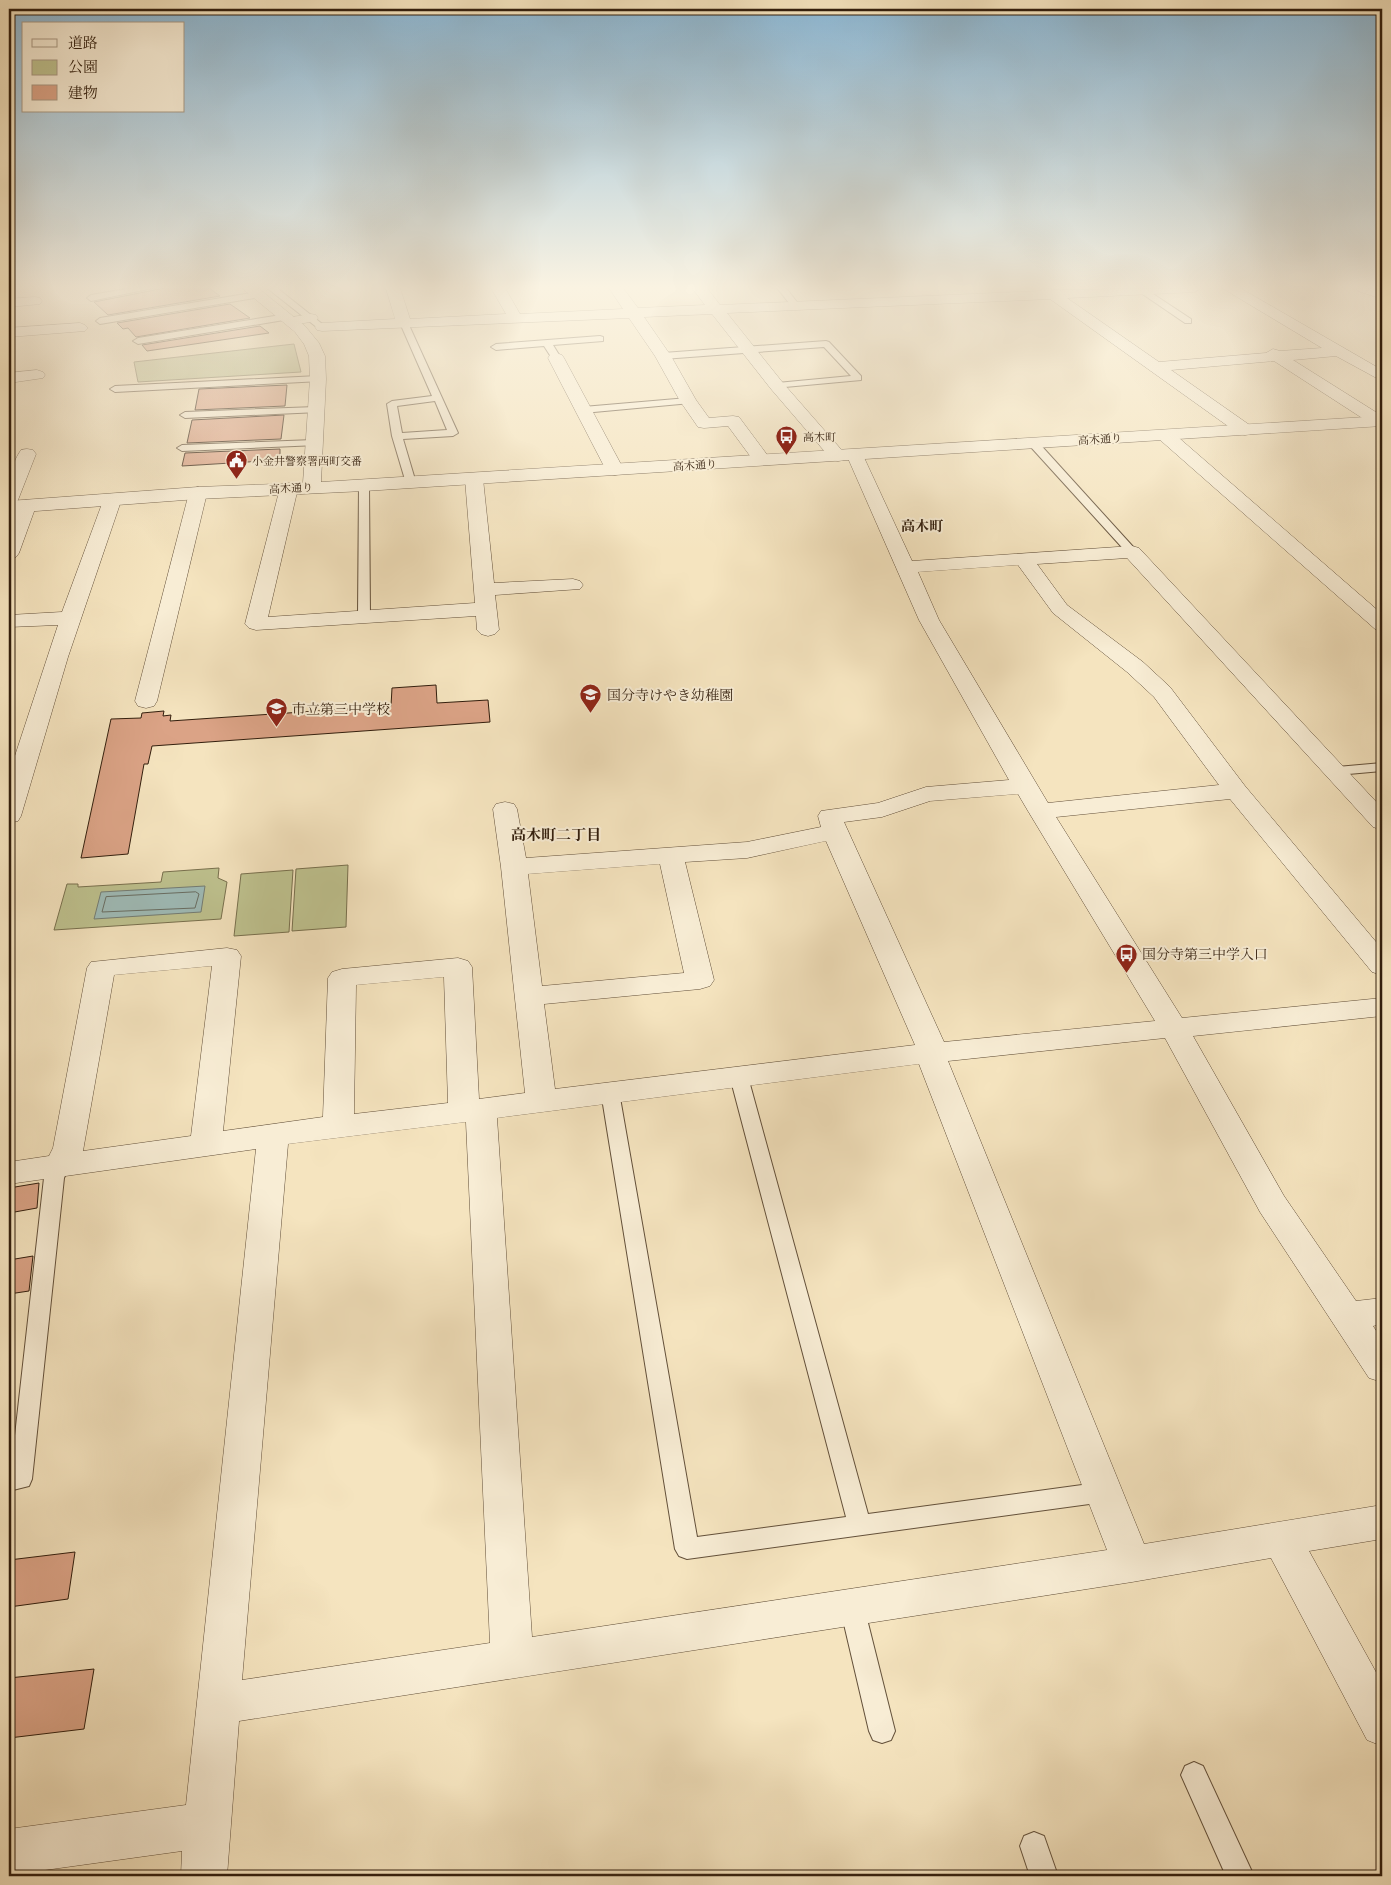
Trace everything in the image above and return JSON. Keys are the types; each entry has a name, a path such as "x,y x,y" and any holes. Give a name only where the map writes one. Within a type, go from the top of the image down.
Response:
{"street":[{"path":"9,378 28,376"},
{"path":"312,487 318,376"},
{"path":"565,376 615,470"},
{"path":"674,376 688,401 704,423 733,421 762,460"},
{"path":"769,376 846,456 905,567 929,620 1025,786 1173,1027 1272,1204 1382,1368"},
{"path":"1169,376 1245,430"},
{"path":"1308,376 1381,421"},
{"name":"高木通り","path":"18,506 112,501 148,492 198,494 289,488 364,486 1381,421"},
{"path":"1165,435 1382,625"},
{"path":"9,500 27,454"},
{"path":"474,479 488,630"},
{"path":"289,488 256,624 364,617 485,600 573,585"},
{"path":"146,701 198,494"},
{"path":"9,816 19,741 69,618 112,501"},
{"path":"9,553 18,506"},
{"path":"905,567 1132,552 1382,822"},
{"path":"1024,560 1060,609 1135,667 1162,692 1236,790 1382,966"},
{"path":"9,621 69,618"},
{"path":"1025,786 926,794 882,810 830,816 835,832 929,1041 930,1053 1132,1564"},
{"path":"1040,811 1236,790"},
{"path":"505,809 514,867 541,1101"},
{"path":"514,867 748,850 835,832"},
{"path":"529,996 700,980 671,857"},
{"path":"60,1166 69,1148 101,968 227,956 206,1146"},
{"path":"338,1126 342,978 458,968 473,1111 512,1659"},
{"path":"9,1173 338,1126 473,1111 610,1092 930,1053 1382,1006"},
{"path":"204,1876 207,1825 273,1136"},
{"path":"1348,1316 1382,1311"},
{"path":"220,1704 852,1608 1382,1522"},
{"path":"1281,1539 1382,1725"},
{"path":"10,1858 207,1825"}],"lane":[{"path":"397,436 453,433 428,376"},
{"path":"777,386 858,378 856,376"},
{"path":"115,389 318,379"},
{"path":"411,483 397,436 392,404 438,398"},
{"path":"583,410 688,401"},
{"path":"185,415 316,410"},
{"path":"182,448 314,443"},
{"path":"1033,444 1132,552"},
{"path":"364,486 364,617"},
{"path":"1337,772 1382,766"},
{"path":"739,1077 860,1526"},
{"path":"610,1092 687,1549 1104,1492"},
{"path":"9,1481 21,1479 54,1178 60,1166"},
{"path":"852,1608 882,1731"},
{"path":"1194,1775 1240,1876"},
{"path":"1034,1846 1044,1876"}],"green space":[{"path":"137,376 236,376 138,382"},
{"path":"348,865 346,927 292,931 296,869"},
{"path":"219,868 218,878 227,882 221,919 54,930 67,884 78,884 78,887 161,882 163,872"},
{"path":"293,870 289,932 234,936 241,874"}],"water":[{"path":"205,886 201,912 94,919 101,892"}],"building":[{"path":"287,385 285,406 195,410 199,389"},
{"path":"284,415 281,439 187,443 192,420"},
{"path":"280,449 280,460 182,466 185,453"},
{"path":"436,685 437,703 488,700 490,722 152,746 148,764 144,764 128,854 81,858 111,719 141,718 142,713 164,711 163,716 171,715 170,721 391,706 392,688"},
{"path":"39,1183 37,1208 9,1213 9,1188"},
{"path":"33,1256 29,1291 9,1294 9,1260"},
{"path":"75,1552 68,1599 9,1607 9,1560"},
{"path":"94,1669 84,1729 9,1738 9,1678"}],"place":[{"name":"高木町","path":"787,456"},
{"name":"小金井警察署西町交番","path":"236,480"},
{"name":"国分寺けやき幼稚園","path":"591,714"},
{"name":"市立第三中学校","path":"276,728"},
{"name":"国分寺第三中学入口","path":"1126,973"}],"district":[{"name":"高木町","path":"922,526"},
{"name":"高木町二丁目","path":"556,835"}]}
